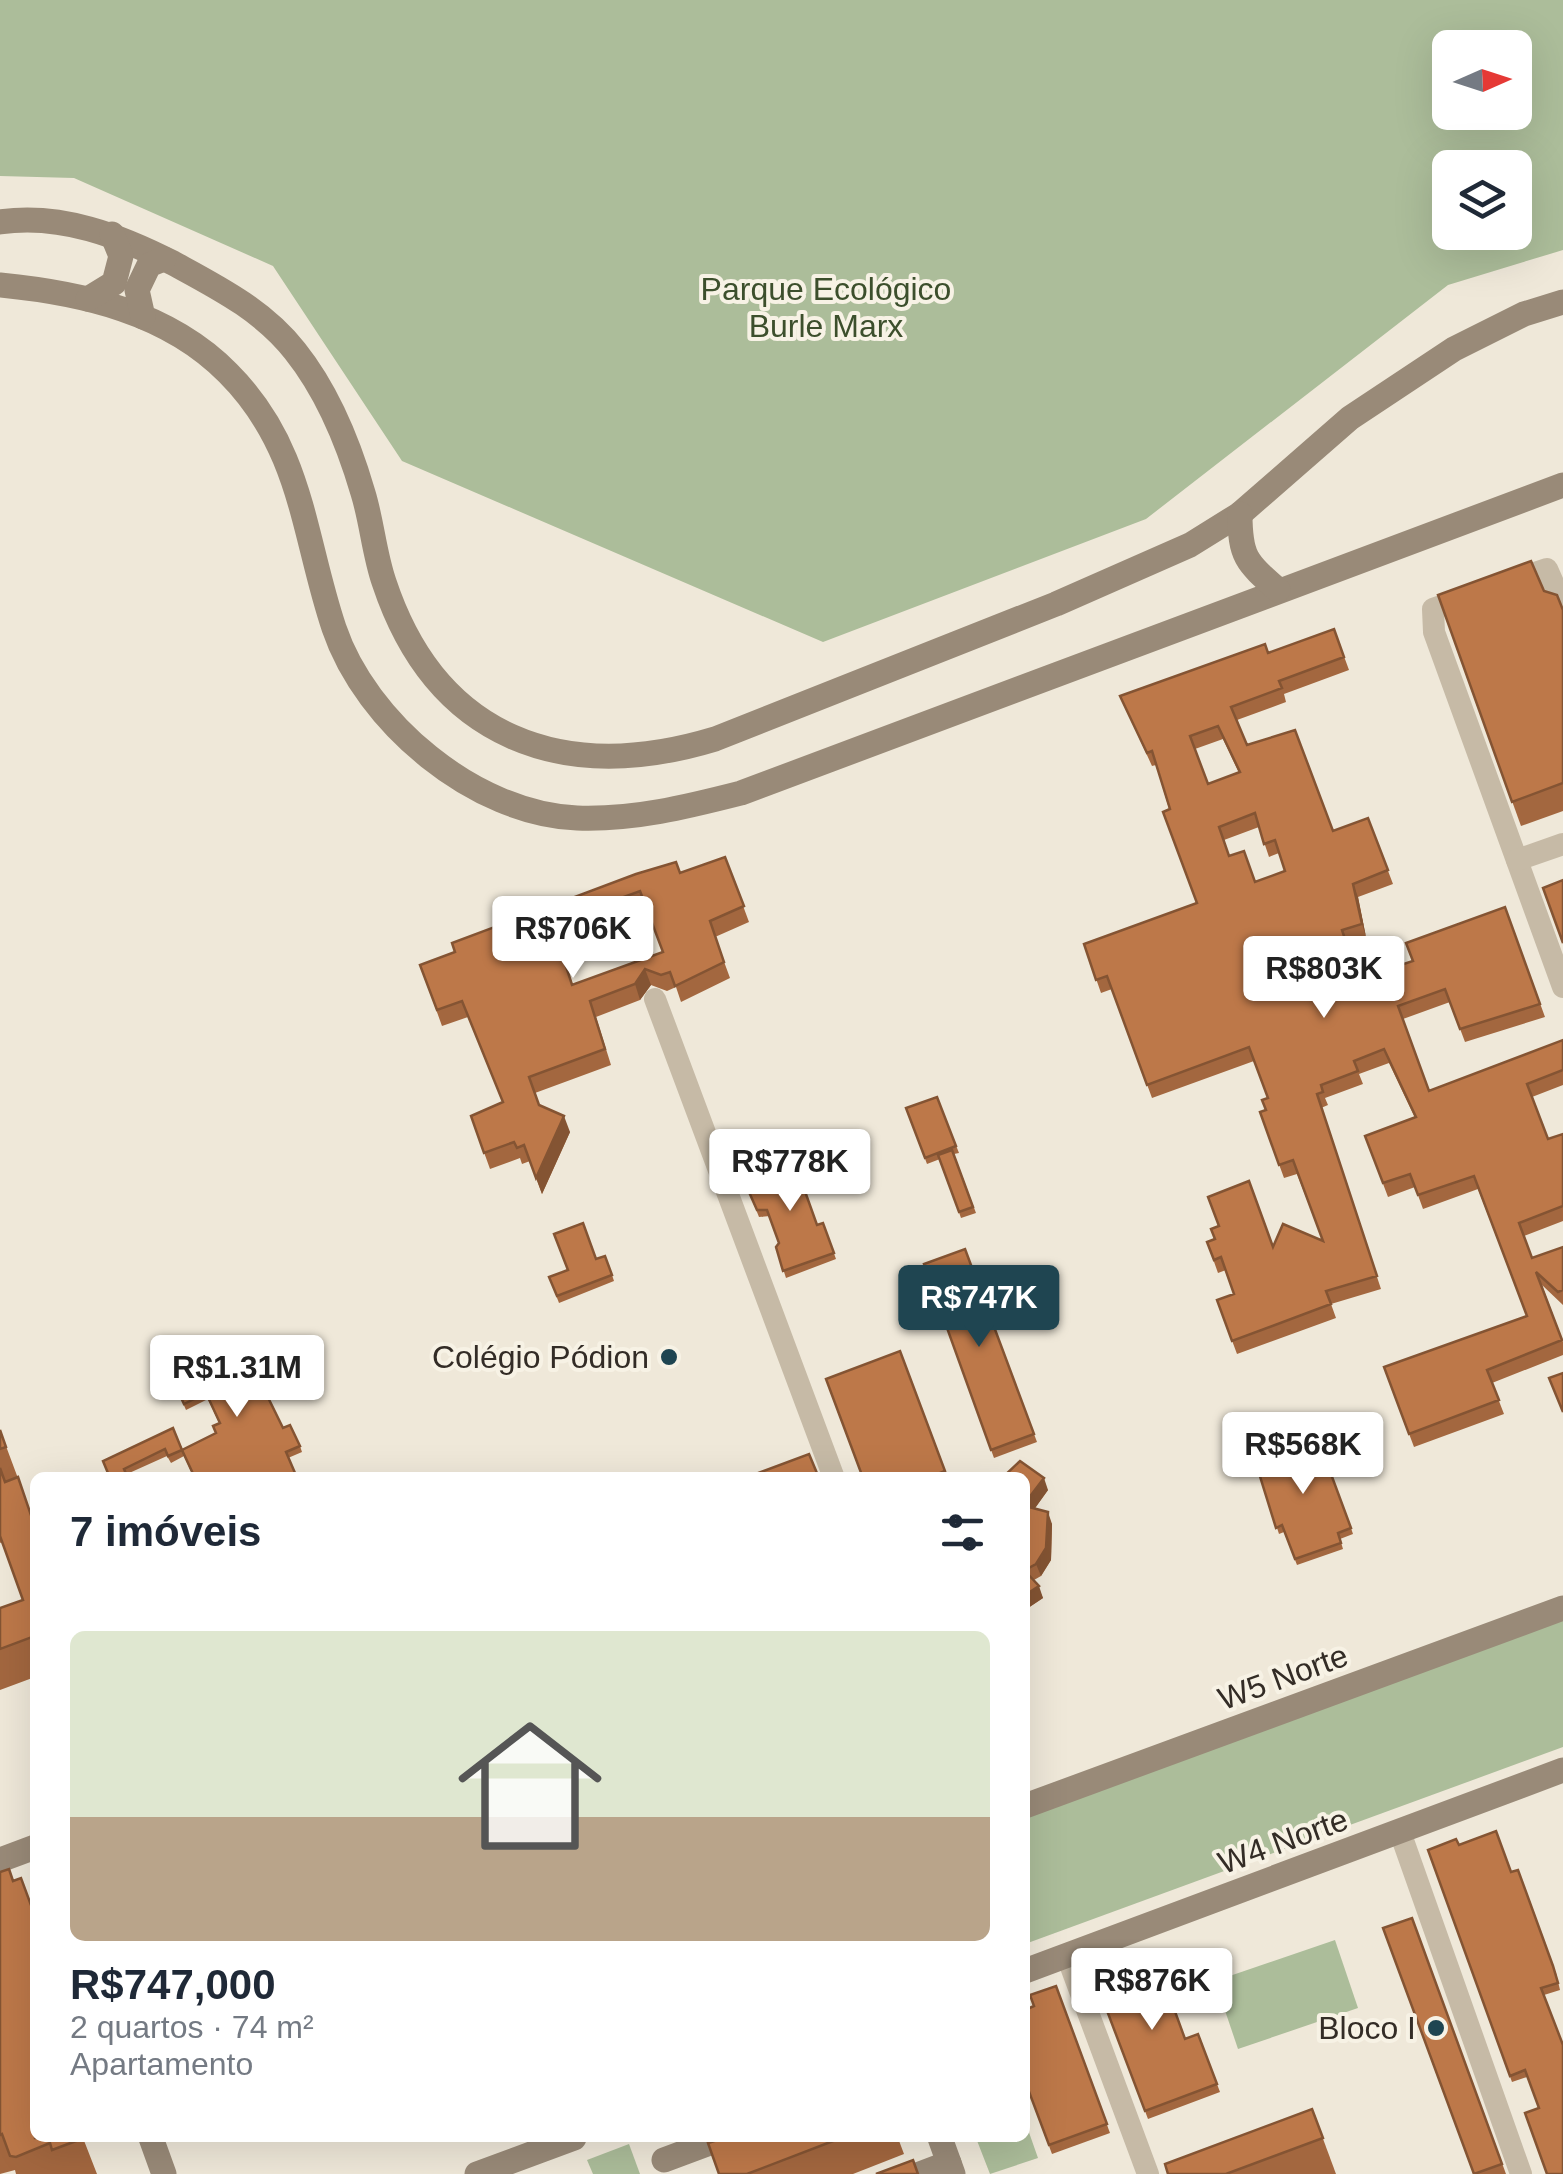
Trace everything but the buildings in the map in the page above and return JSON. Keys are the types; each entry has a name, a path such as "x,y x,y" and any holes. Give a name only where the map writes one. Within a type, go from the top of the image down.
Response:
{"street":[{"path":"0,222 28,218 112,234 238,297 294,350 335,416 363,493 383,581 408,641 445,688 481,721 531,748 635,758 715,740 1056,604 1190,544 1240,514 1350,418 1454,350 1524,314 1563,302"},
{"path":"88,299 114,283 121,256 112,234"},
{"path":"143,317 136,290 149,265 164,258"},
{"path":"0,285 88,299 143,317 176,332 228,372 266,423 308,518 334,629 360,681 394,726 436,766 500,799 574,818 658,815 740,793 1563,485"},
{"path":"1240,514 1240,547 1248,564 1278,590"},
{"path":"1563,604 1552,575 1542,569 1431,613 1563,987"},
{"path":"1518,860 1563,844"},
{"path":"656,999 832,1472"},
{"name":"W5 Norte","path":"1030,1804 1563,1608"},
{"name":"W4 Norte","path":"1030,1969 1563,1770"},
{"path":"1400,1832 1521,2174"},
{"path":"0,1860 30,1849"},
{"path":"1067,1956 1148,2174"},
{"path":"152,2142 164,2174"},
{"path":"479,2174 563,2142"},
{"path":"663,2157 710,2142"},
{"path":"920,2174 951,2168 941,2142"}],"green space":[{"name":"Parque Ecológico Burle Marx","path":"0,0 1563,0 1563,250 1448,285 1146,519 823,642 402,461 273,266 74,178 0,176"},
{"path":"1563,1620 1563,1747 1030,1942 1030,1816"},
{"path":"1335,1940 1358,2008 1238,2049 1215,1981"},
{"path":"1030,2135 1038,2158 990,2174 978,2142 1030,2142"},
{"path":"629,2144 640,2174 593,2174 587,2160"}],"place":[{"name":"Colégio Pódion","path":"669,1357"},
{"name":"Bloco I","path":"1436,2028"}]}
